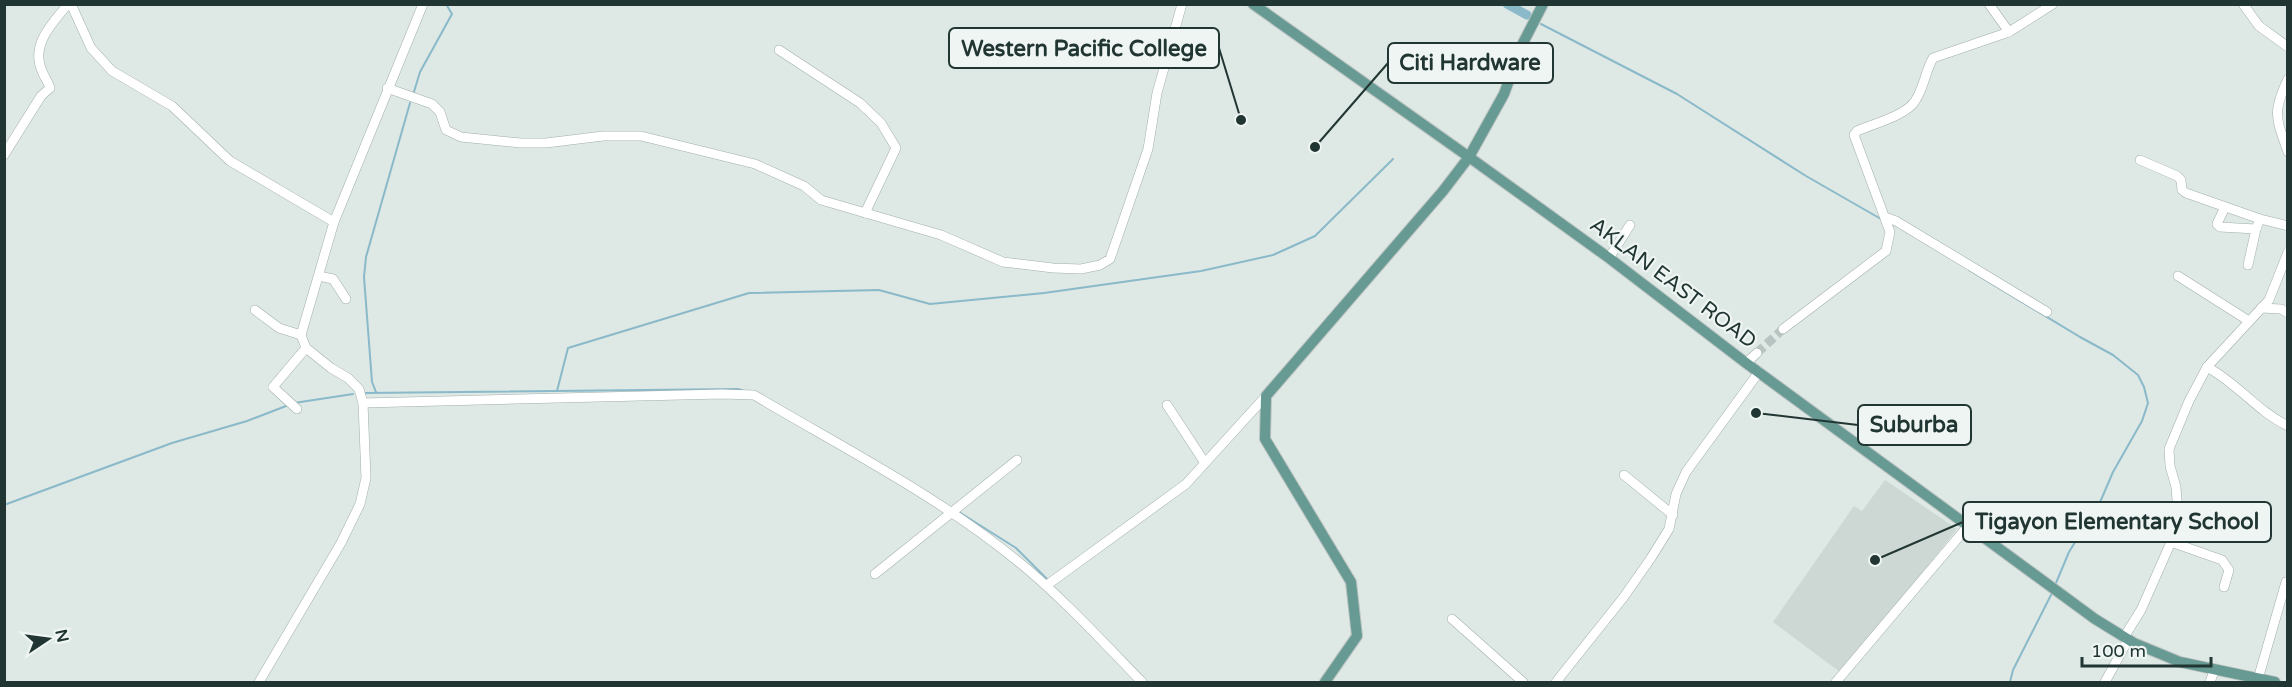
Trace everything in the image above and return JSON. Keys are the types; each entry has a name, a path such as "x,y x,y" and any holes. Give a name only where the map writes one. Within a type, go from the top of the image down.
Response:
{"main road":[{"name":"AKLAN EAST ROAD","path":"1253,4 1609,258 1746,363 2066,599 2126,638 2180,662 2275,682"},
{"path":"1325,682 1357,636 1351,582 1265,439 1266,396 1443,191 1469,157 1504,94 1527,32 1543,4"}],"street":[{"path":"4,155 41,96 50,88 42,72 38,48 46,32 70,4 91,48 112,71 172,106 230,161 334,222"},
{"path":"260,682 360,504 366,478 363,403 359,389 348,378 306,348 301,335 334,222 423,4"},
{"path":"387,88 432,104 440,112 446,130 460,137 546,143 603,136 641,136 755,164 804,186 821,200 941,236 1003,262 1081,269 1100,265 1110,259 1149,148 1157,93 1182,4"},
{"path":"1989,4 2009,32"},
{"path":"1783,329 1887,250 1890,232 1854,135 1857,131 1898,114 1914,104 1922,88 1926,70 1933,58 2009,32 2053,4"},
{"path":"2242,4 2259,26 2288,46"},
{"path":"779,50 860,103 881,123 896,148 866,213"},
{"path":"2288,79 2277,104 2278,121 2288,152"},
{"path":"4,135 14,141"},
{"path":"2140,160 2177,176 2181,180 2182,190 2260,219 2288,226"},
{"path":"2225,207 2217,224 2220,227 2256,229"},
{"path":"1885,217 1896,221 2047,312"},
{"path":"2248,265 2260,219"},
{"path":"1609,258 1630,225"},
{"path":"2106,682 2171,542 2178,512 2169,449 2188,401 2207,368 2269,300 2288,252"},
{"path":"320,276 333,279 346,299"},
{"path":"2178,276 2249,321"},
{"path":"2261,308 2280,309 2288,313"},
{"path":"255,310 279,328 301,335"},
{"path":"297,409 273,387 306,348"},
{"path":"1746,363 1757,353"},
{"path":"2207,368 2221,374 2272,419 2288,426"},
{"path":"1556,682 1639,576 1669,529 1676,494 1686,472 1759,372"},
{"path":"363,403 754,395 951,512 1014,558 1047,585 1142,682"},
{"path":"1047,585 1186,484 1266,396"},
{"path":"1167,405 1205,464"},
{"path":"875,574 1017,460"},
{"path":"1624,475 1673,514"},
{"path":"1836,682 1968,526"},
{"path":"2171,542 2222,560 2229,570 2224,587"},
{"path":"2258,679 2286,582"},
{"path":"1452,619 1522,682"},
{"path":"2210,682 2214,670"}],"shaded area":[{"path":"1885,480 1957,529 1840,672 1773,622 1854,506 1862,511"}],"waterway":[{"path":"413,95 420,72 452,14 446,4"},
{"path":"1507,4 1527,15"},
{"path":"1541,24 1677,94 1806,176 1881,219"},
{"path":"376,392 372,382 364,277 366,257 410,103"},
{"path":"557,391 568,348 749,293 879,290 930,304 1044,293 1201,271 1273,255 1315,236 1393,159"},
{"path":"1969,270 2113,355 2138,375 2144,387 2148,403 2142,421 2113,472 2101,500 2069,552 2056,583"},
{"path":"364,393 738,389 744,391"},
{"path":"294,403 353,394"},
{"path":"4,505 172,443 247,421 286,406"},
{"path":"959,512 1016,548 1049,581"},
{"path":"2010,682 2013,670 2053,591"}],"tunnel":[{"path":"1757,353 1783,329"}],"place":[{"name":"Western Pacific College","path":"1241,120"},
{"name":"Citi Hardware","path":"1315,147"},
{"name":"Suburba","path":"1756,413"},
{"name":"Tigayon Elementary School","path":"1875,560"}]}
